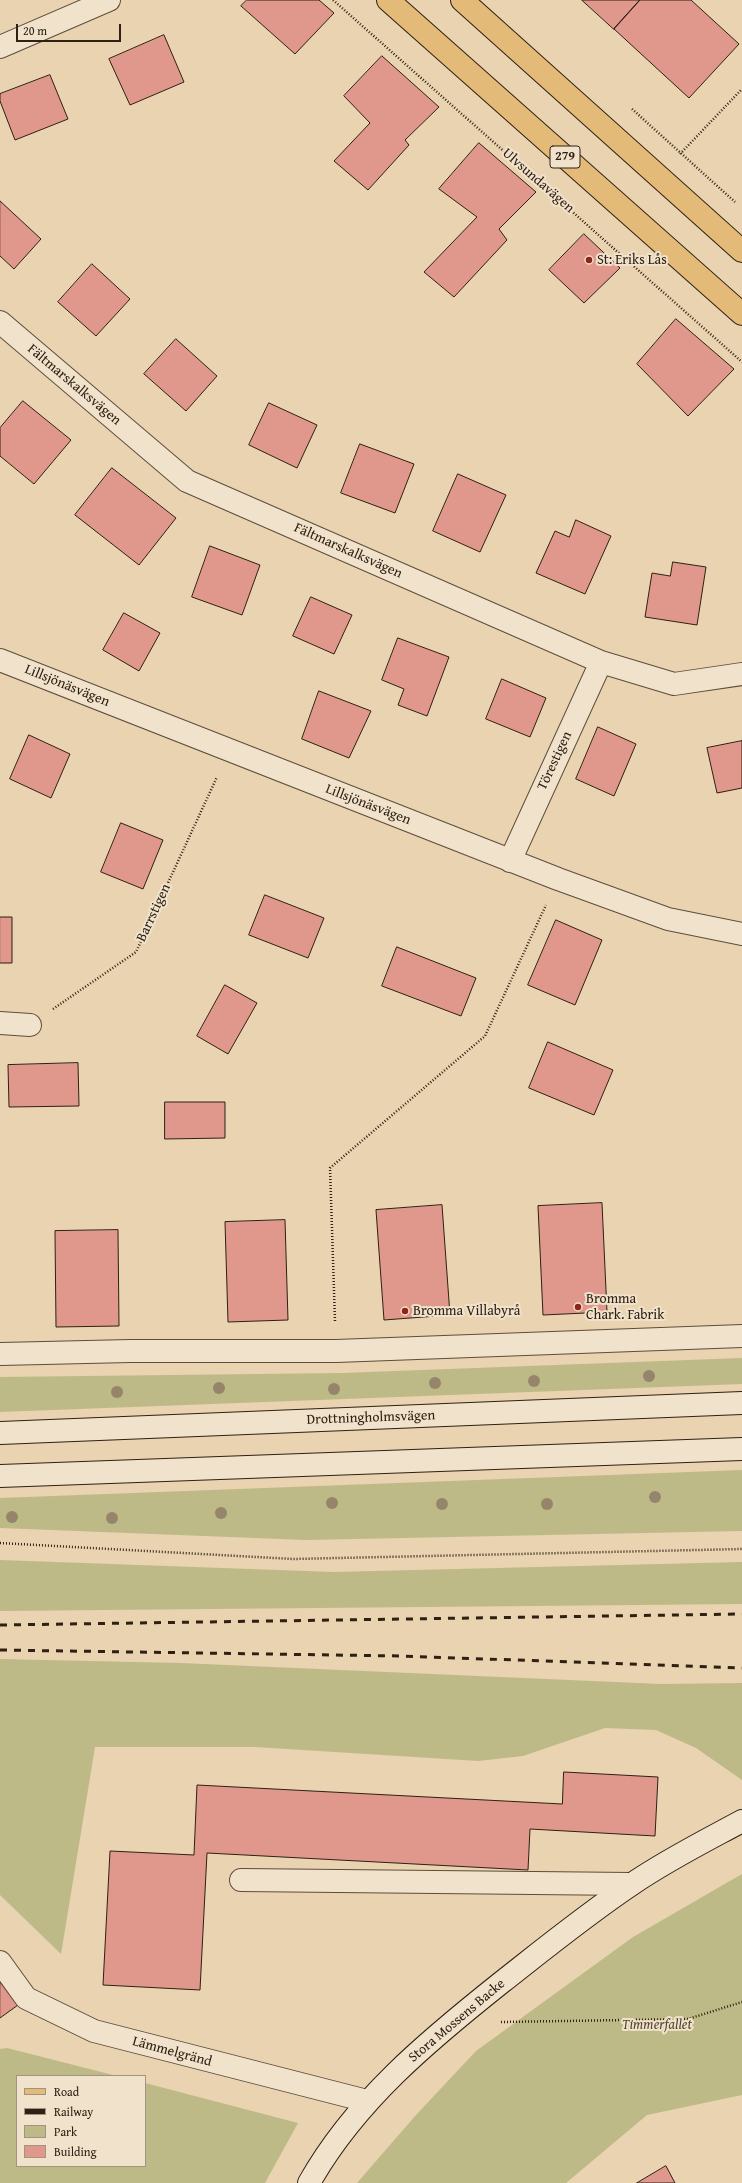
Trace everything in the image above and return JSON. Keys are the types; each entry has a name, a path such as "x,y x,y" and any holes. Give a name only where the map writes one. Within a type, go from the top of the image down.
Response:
{"main road":[{"name":"279","path":"388,0 742,314"},
{"path":"462,0 742,251"}],"street":[{"path":"0,47 109,0"},
{"name":"Fältmarskalksvägen","path":"0,322 187,481 601,662 674,684 742,674"},
{"name":"Lillsjönäsvägen","path":"0,660 558,879 668,919 742,934"},
{"name":"Törestigen","path":"510,861 601,662"},
{"path":"0,1023 30,1025"},
{"path":"0,1354 130,1351 336,1351 742,1336"},
{"name":"Drottningholmsvägen","path":"0,1433 742,1403"},
{"path":"0,1476 742,1449"},
{"name":"Stora Mossens Backe","path":"309,2183 325,2154 367,2101 450,2023 546,1947 631,1884 686,1851 742,1822"},
{"path":"241,1880 631,1884"},
{"name":"Lämmelgränd","path":"0,1962 26,1998 94,2031 367,2101"}],"path":[{"name":"Ulvsundavägen","path":"333,0 742,362"},
{"name":"Barrstigen","path":"30,1025 136,952 229,750"},
{"path":"336,1351 330,1168 485,1036 558,879"},
{"path":"0,1543 293,1559 742,1549"},
{"path":"498,2022 688,2019 742,2002"}],"green space":[{"path":"742,1358 742,1384 0,1412 0,1377 342,1373"},
{"path":"742,1470 742,1531 306,1540 0,1528 0,1498"},
{"path":"0,1560 334,1572 742,1562 742,1604 0,1611"},
{"path":"0,1659 181,1663 661,1684 742,1683 742,1780 696,1748 656,1730 605,1728 523,1756 478,1761 255,1747 95,1747 61,1954 0,1895"},
{"name":"Timmerfallet","path":"742,1874 742,2095 647,2115 566,2183 357,2183 416,2115 476,2051 633,1937"},
{"path":"7,2048 113,2075 16,2075 16,2167 146,2167 146,2083 298,2123 265,2183 0,2183 0,2049"}],"building":[{"path":"247,0 319,0 334,13 295,54 241,6"},
{"path":"582,0 640,0 614,29"},
{"path":"640,0 691,0 739,44 689,98 614,29"},
{"path":"164,35 184,82 130,105 109,59"},
{"path":"382,56 439,107 405,140 409,145 368,190 334,161 370,123 344,96"},
{"path":"50,75 68,119 15,140 0,101 0,94"},
{"path":"479,143 536,192 499,229 507,240 454,297 424,272 477,217 439,189"},
{"path":"0,201 41,239 14,269 0,256"},
{"path":"584,234 620,268 584,303 549,270"},
{"path":"92,264 130,299 96,336 58,302"},
{"path":"676,319 734,369 688,416 637,364"},
{"path":"176,339 217,376 186,411 144,374"},
{"path":"23,401 71,440 34,484 0,456 0,428"},
{"path":"269,403 317,425 297,468 249,445"},
{"path":"360,444 414,464 395,513 341,493"},
{"path":"112,468 176,518 139,565 75,515"},
{"path":"458,474 506,495 480,552 433,531"},
{"path":"576,520 611,536 585,594 536,573 555,531 569,537"},
{"path":"210,546 260,565 242,615 192,597"},
{"path":"673,562 706,567 697,625 645,617 652,573 670,576"},
{"path":"311,597 352,615 334,654 293,636"},
{"path":"124,613 160,633 139,671 103,650"},
{"path":"398,638 449,657 427,716 398,705 404,689 382,680"},
{"path":"502,679 546,698 530,737 486,719"},
{"path":"319,691 371,711 349,758 302,739"},
{"path":"598,727 636,744 614,796 576,779"},
{"path":"29,735 70,754 51,798 10,779"},
{"path":"742,741 742,788 717,793 707,748"},
{"path":"121,823 163,840 143,889 101,872"},
{"path":"265,895 324,918 308,958 249,935"},
{"path":"0,917 12,917 12,963 0,963"},
{"path":"556,920 602,940 575,1005 528,985"},
{"path":"397,947 476,978 461,1016 382,986"},
{"path":"225,985 257,1003 228,1054 197,1036"},
{"path":"548,1042 613,1070 594,1115 529,1088"},
{"path":"78,1063 79,1106 9,1107 8,1065"},
{"path":"165,1102 225,1102 225,1138 165,1139"},
{"path":"602,1203 607,1312 543,1315 538,1206"},
{"path":"442,1205 450,1315 384,1320 376,1210"},
{"path":"285,1220 288,1320 228,1322 225,1222"},
{"path":"118,1230 119,1326 56,1327 55,1231"},
{"path":"564,1772 658,1777 655,1836 530,1829 528,1870 207,1853 200,1990 103,1985 110,1851 194,1855 197,1785 562,1804"},
{"path":"0,1982 18,2005 0,2018"},
{"path":"666,2166 675,2183 637,2183"}],"railway":[{"path":"0,1625 742,1614"},
{"path":"0,1650 401,1656 742,1668"}],"place":[{"name":"St: Eriks Lås","path":"589,260"},
{"name":"Bromma Chark. Fabrik","path":"578,1307"},
{"name":"Bromma Villabyrå","path":"405,1311"}]}
